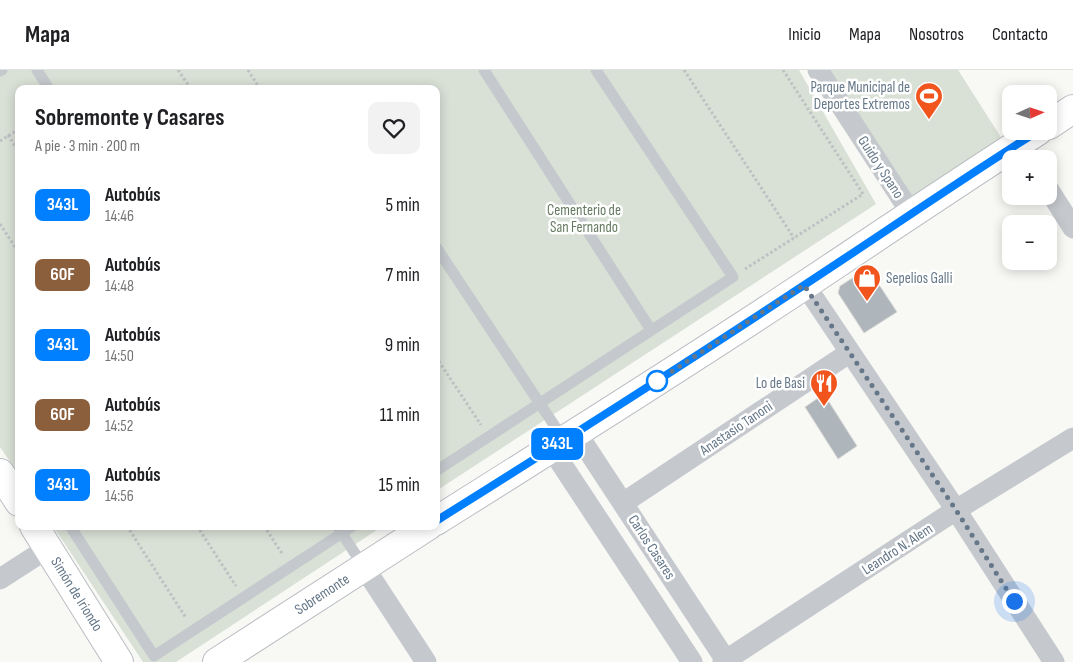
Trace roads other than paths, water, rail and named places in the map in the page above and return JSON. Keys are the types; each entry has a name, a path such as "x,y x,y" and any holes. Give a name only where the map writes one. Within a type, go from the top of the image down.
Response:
{"main road":[{"path":"1058,119 1073,109"},
{"path":"440,518 804,285 911,213 1029,144"},
{"path":"0,473 15,496"},
{"name":"Sobremonte","path":"217,662 422,530"},
{"name":"Simón de Iriondo","path":"41,537 119,662"}],"street":[{"name":"Guido y Spano","path":"818,70 911,213"},
{"path":"1057,203 1073,228"},
{"path":"804,285 956,510 1054,662"},
{"name":"Anastasio Tanoni","path":"623,503 849,352"},
{"name":"Leandro N. Alem","path":"725,661 956,510 1073,438"},
{"name":"Carlos Casares","path":"564,440 623,503 725,661"},
{"name":"Carlos Casares","path":"564,440 692,662"},
{"path":"0,579 41,537"},
{"path":"364,567 426,662"}],"lane":[{"path":"36,70 46,85"},
{"path":"484,70 651,330"},
{"path":"440,468 733,277 596,70"},
{"path":"440,253 564,440"},
{"path":"73,530 154,656 291,567 339,530 364,567"}],"place":[{"name":"Parque Municipal de Deportes Extremos","path":"929,120"},
{"name":"Sepelios Galli","path":"867,302"},
{"name":"Lo de Basi","path":"824,407"}],"park label":[{"name":"Cementerio de San Fernando","path":"584,218"}]}
